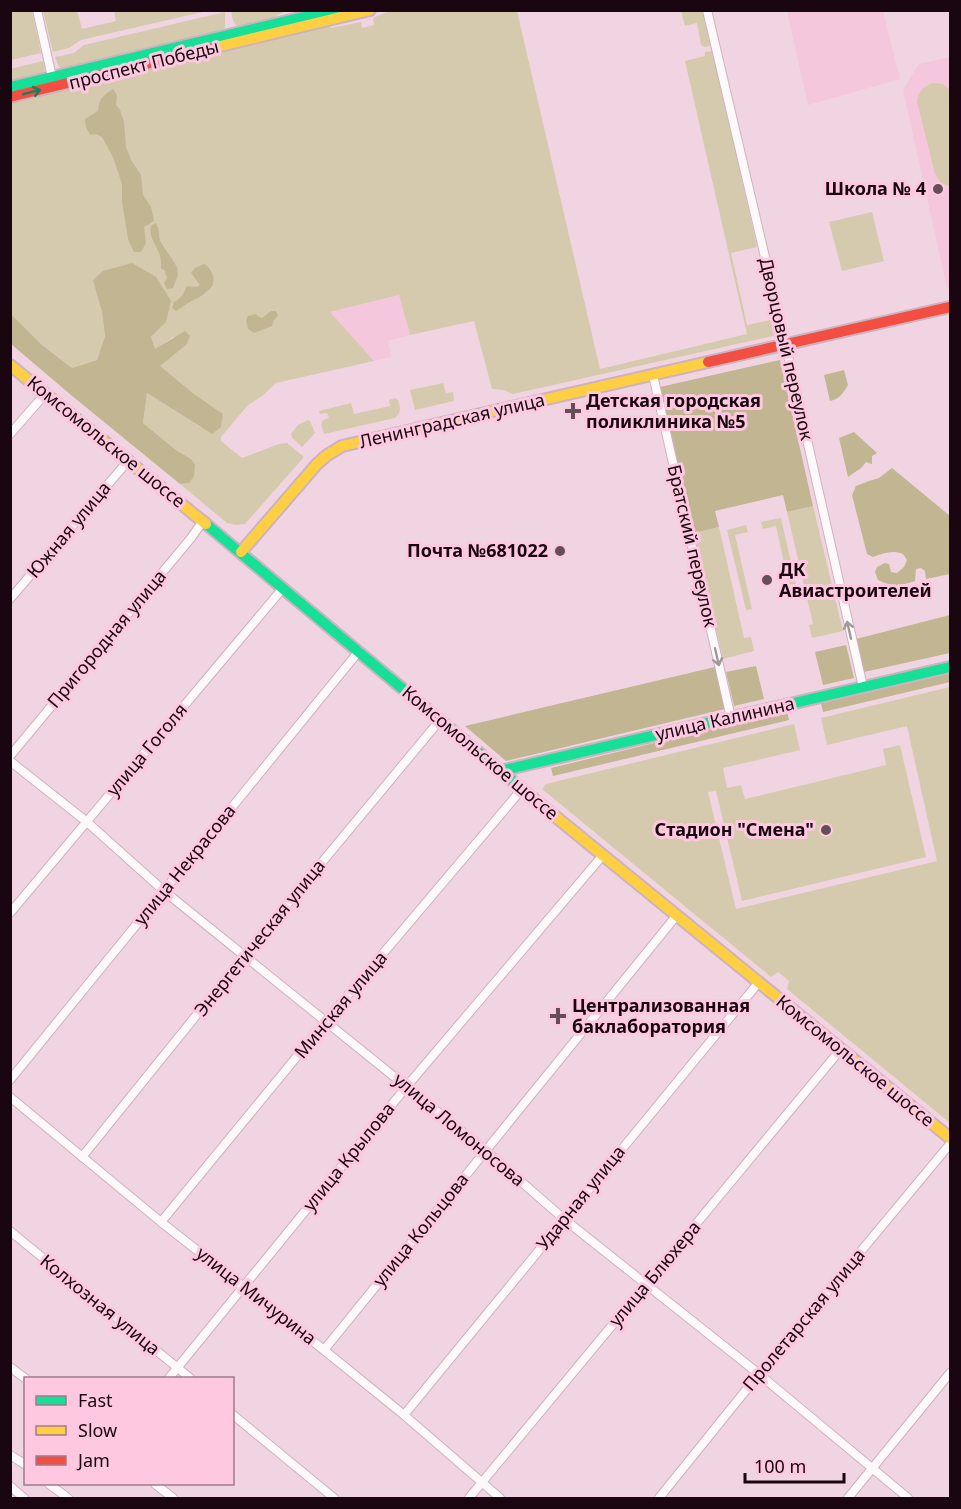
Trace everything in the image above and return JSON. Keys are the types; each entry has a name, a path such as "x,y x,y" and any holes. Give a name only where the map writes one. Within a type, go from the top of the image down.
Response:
{"main road":[{"name":"проспект Победы","path":"234,39 333,10"},
{"name":"проспект Победы","path":"10,97 53,82 234,39 370,10"},
{"name":"проспект Победы","path":"10,87 53,82"},
{"name":"Ленинградская улица","path":"241,552 317,464 342,446 951,307"},
{"name":"Комсомольское шоссе","path":"10,365 241,552 500,771 951,1138"},
{"name":"улица Калинина","path":"500,771 951,667"}],"street":[{"path":"37,10 53,82"},
{"name":"Дворцовый переулок","path":"707,10 863,687"},
{"name":"Братский переулок","path":"653,375 731,718"},
{"path":"10,434 45,394"},
{"name":"Южная улица","path":"10,599 128,461"},
{"name":"Пригородная улица","path":"10,759 203,521"},
{"name":"улица Гоголя","path":"10,914 283,588"},
{"name":"улица Некрасова","path":"10,1080 359,651"},
{"name":"Энергетическая улица","path":"82,1157 440,720"},
{"name":"улица Ломоносова","path":"10,759 87,822 164,891 407,1086 564,1219 759,1374 908,1498"},
{"name":"Минская улица","path":"161,1222 326,1021 522,789"},
{"name":"улица Крылова","path":"170,1377 407,1086 603,855"},
{"name":"улица Кольцова","path":"324,1350 676,915"},
{"name":"Ударная улица","path":"404,1415 759,982"},
{"name":"улица Блюхера","path":"469,1498 841,1049"},
{"name":"улица Мичурина","path":"10,1097 161,1222 404,1415 500,1498"},
{"name":"Пролетарская улица","path":"659,1498 951,1143"},
{"name":"Колхозная улица","path":"10,1231 189,1377"},
{"path":"10,1367 24,1378"},
{"path":"848,1498 951,1373"},
{"path":"234,1416 334,1498"},
{"path":"10,1455 24,1464"},
{"path":"50,1485 68,1498"},
{"path":"156,1485 173,1498"},
{"path":"10,1486 24,1498"}],"shaded area":[{"path":"10,11 32,11 41,53 11,60"},
{"path":"43,11 77,11 82,29 116,21 114,11 207,11 81,40 69,48 53,52"},
{"path":"231,11 288,11 267,21 239,26 233,20"},
{"path":"389,11 517,11 600,369 747,334 685,61 705,56 705,52 713,51 757,247 731,253 747,325 774,319 778,335 513,394 504,390 492,389 474,321 410,335 399,295 330,312 374,361 276,383 247,406 221,437 221,441 242,458 287,443 304,457 245,524 227,523 180,484 189,483 191,459 143,423 147,393 202,428 223,414 159,366 186,345 173,337 155,350 151,337 166,322 94,280 105,336 97,360 72,368 42,345 11,314 10,103 329,25 331,28 361,22 362,28 374,25 373,18"},
{"path":"681,11 705,11 712,45 705,47 701,45 697,23 685,26"},
{"path":"787,11 883,11 900,79 808,105"},
{"path":"225,12 225,27 220,33 66,70 59,67 55,57 74,53 84,45"},
{"name":"Школа № 4","path":"950,57 950,287 947,288 903,90 919,64"},
{"path":"43,61 45,70 43,74 11,84 10,69"},
{"path":"934,83 943,84 950,90 950,186 941,183 935,174 917,102 922,90"},
{"path":"113,89 117,95 116,105 124,122 126,147 141,175 143,195 151,207 154,221 144,227 146,243 141,252 134,252 128,239 122,201 122,184 113,157 102,137 96,134 90,135 86,127 85,119 98,111 102,98"},
{"path":"872,212 884,261 842,271 829,222"},
{"path":"156,223 160,241 177,267 178,275 173,288 167,289 164,283 167,278 165,271 161,268 160,255 151,235 152,225"},
{"path":"132,263 156,277 171,301 166,322 151,337 155,349 185,331 190,336 186,345 160,366 223,414 221,427 212,434 147,393 143,423 191,459 195,465 194,476 189,483 180,484 11,344 11,314 42,345 72,368 97,360 105,336 102,312 93,280 103,271"},
{"path":"204,264 213,274 212,286 203,295 176,311 172,308 174,302 181,297 187,286 200,285 191,273 195,268"},
{"path":"400,295 410,335 388,341 391,357 374,361 329,312"},
{"path":"271,311 276,311 278,316 272,326 254,333 248,329 246,320 248,316 256,314 262,318"},
{"path":"780,360 813,506 787,512 783,495 715,511 719,527 694,533 660,387"},
{"path":"844,370 848,385 839,397 830,401 824,375"},
{"path":"443,383 446,393 453,392 454,401 415,410 410,390"},
{"path":"395,398 398,400 400,409 395,418 324,434 321,424 323,420 329,418 327,413 320,414 319,411 351,403 354,414 390,406 389,400"},
{"path":"308,420 315,433 302,447 292,438 291,434 298,425"},
{"path":"854,432 877,453 872,456 872,464 866,462 848,477 839,438"},
{"path":"892,468 950,516 950,574 926,579 925,571 921,568 916,569 915,581 910,583 892,585 878,580 875,572 877,567 885,563 889,564 891,572 897,573 904,567 907,560 903,554 895,552 873,557 867,554 852,495 856,486 879,478"},
{"path":"813,506 843,631 812,638 809,625 813,624 787,512"},
{"path":"781,518 799,598 792,600 776,526 763,529 761,522"},
{"path":"746,525 748,532 735,535 752,609 746,610 727,530"},
{"path":"719,527 744,638 751,637 754,651 723,659 694,533"},
{"path":"950,615 950,653 864,672 856,639"},
{"path":"846,645 854,678 823,685 815,652"},
{"path":"756,666 764,699 734,706 726,672"},
{"path":"715,667 725,709 506,761 465,726"},
{"path":"950,673 950,682 823,712 821,703"},
{"path":"950,687 950,1123 787,989 789,981 778,972 771,977 542,789 546,784 794,724 800,750 723,768 727,788 741,785 745,799 886,765 883,749 900,745 926,857 742,901 716,791 708,792 736,909 937,861 907,726 827,745 821,718"},
{"path":"787,711 789,720 553,776 551,768"}],"traffic: fast":[{"path":"10,87 333,10"},
{"path":"206,524 540,804"},
{"path":"500,771 950,667"}],"traffic: slow":[{"path":"212,48 370,10"},
{"path":"241,552 317,464 342,446 708,362"},
{"path":"10,365 206,524"},
{"path":"540,804 950,1138"}],"traffic: jam":[{"path":"10,97 212,48"},
{"path":"708,362 950,307"}],"place":[{"name":"Школа № 4","path":"938,189"},
{"name":"Детская городская поликлиника №5","path":"573,411"},
{"name":"Почта №681022","path":"560,551"},
{"name":"ДК Авиастроителей","path":"767,580"},
{"name":"Стадион \"Смена\"","path":"826,830"},
{"name":"Централизованная баклаборатория","path":"558,1016"}]}
